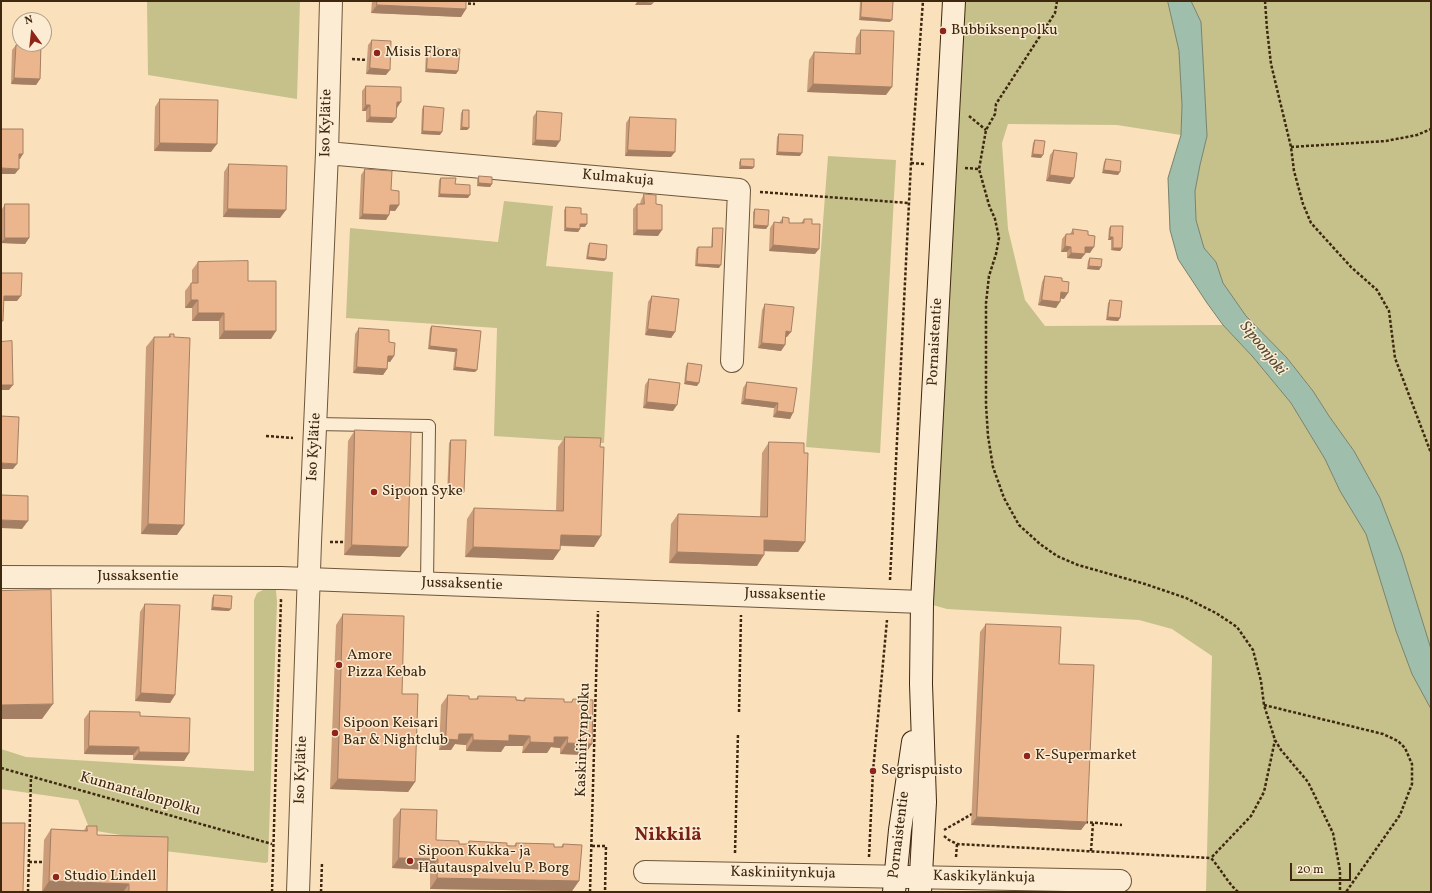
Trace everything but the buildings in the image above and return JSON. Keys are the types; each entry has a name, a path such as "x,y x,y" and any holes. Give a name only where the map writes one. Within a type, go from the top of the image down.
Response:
{"street":[{"name":"Iso Kylätie","path":"298,892 309,579 327,153 331,1"},
{"name":"Pornaistentie","path":"920,885 925,802 921,684 922,602 954,1"},
{"name":"Kulmakuja","path":"327,153 739,190 732,361"},
{"name":"Jussaksentie","path":"1,576 243,577 922,602"},
{"name":"Pornaistentie","path":"894,884 900,830 921,684"},
{"name":"Kaskiniitynkuja","path":"646,872 867,876 894,884 920,885"},
{"name":"Kaskikylänkuja","path":"920,885 1060,886 1120,881"}],"lane":[{"path":"316,424 429,426 427,584"}],"path":[{"path":"867,876 871,828 873,771 889,600 909,203 923,1"},
{"path":"1057,1 1055,13 996,104 995,114 986,130 979,170 989,205 995,218 999,238 990,276 986,303 987,421 993,467 1004,498 1019,525 1040,544 1058,556 1078,565 1145,584 1186,598 1216,613 1237,628 1253,650 1262,681 1264,705 1275,740 1281,750 1308,782 1333,833 1340,871 1340,892"},
{"path":"1265,1 1272,64 1302,204 1311,223 1351,267 1376,290 1389,311 1395,358 1431,453"},
{"path":"461,3 475,4"},
{"path":"352,59 367,60"},
{"path":"1291,147 1386,141 1417,135 1431,129"},
{"path":"763,192 909,203"},
{"path":"266,436 295,438"},
{"path":"330,542 345,542"},
{"name":"Kaskiniitynpolku","path":"590,892 599,589"},
{"path":"739,712 742,595"},
{"path":"272,892 272,844 281,599"},
{"path":"1264,705 1383,734 1398,742 1405,748 1412,764 1412,784 1400,815 1346,892"},
{"path":"735,858 738,733"},
{"path":"1211,858 1251,816 1264,792 1275,740"},
{"name":"Kunnantalonpolku","path":"1,768 272,844"},
{"path":"28,892 31,776"},
{"path":"972,814 940,832 948,840 957,844 1211,858 1229,883 1238,892"},
{"path":"1082,822 1122,825"},
{"path":"1091,851 1093,823"},
{"path":"871,828 900,830"},
{"path":"592,846 606,846 605,892"},
{"path":"29,862 43,862"}],"shaded area":[{"path":"147,1 300,1 297,99 148,75"},
{"path":"955,1 1168,1 1179,51 1182,105 1181,135 1117,125 1008,124 1002,143 1008,229 1025,300 1045,326 1223,325 1253,357 1291,403 1325,459 1340,491 1366,534 1396,631 1412,674 1431,709 1431,892 1206,892 1212,656 1172,629 1139,620 947,609 922,602"},
{"path":"1191,1 1431,1 1431,649 1402,555 1380,498 1354,451 1313,391 1287,358 1246,316 1223,283 1216,262 1204,248 1196,220 1195,191 1207,136 1205,96 1201,22"},
{"path":"828,156 896,160 880,453 806,447"},
{"path":"504,201 553,206 546,266 613,272 604,443 494,436 497,328 346,318 350,228 498,242"},
{"path":"263,590 276,590 277,602 268,862 265,863 165,851 164,842 90,830 78,800 1,789 1,749 26,757 254,771 254,600 257,593"}],"water":[{"name":"Sipoonjoki","path":"1168,1 1191,1 1201,22 1207,136 1195,191 1196,220 1204,248 1216,262 1223,283 1246,316 1287,358 1313,391 1354,451 1380,498 1402,555 1431,649 1431,709 1412,674 1396,631 1366,534 1340,491 1325,459 1291,403 1253,357 1223,325 1178,259 1170,230 1168,178 1181,135 1182,105 1179,51"}],"place":[{"name":"Bubbiksenpolku","path":"943,31"},
{"name":"Misis Flora","path":"377,53"},
{"name":"Sipoon Syke","path":"374,492"},
{"name":"Amore Pizza Kebab","path":"339,665"},
{"name":"Sipoon Keisari Bar & Nightclub","path":"335,733"},
{"name":"K-Supermarket","path":"1027,756"},
{"name":"Segrispuisto","path":"873,771"},
{"name":"Sipoon Kukka- ja Hautauspalvelu P. Borg","path":"410,861"},
{"name":"Studio Lindell","path":"56,877"}],"district":[{"name":"Nikkilä","path":"668,837"}]}
